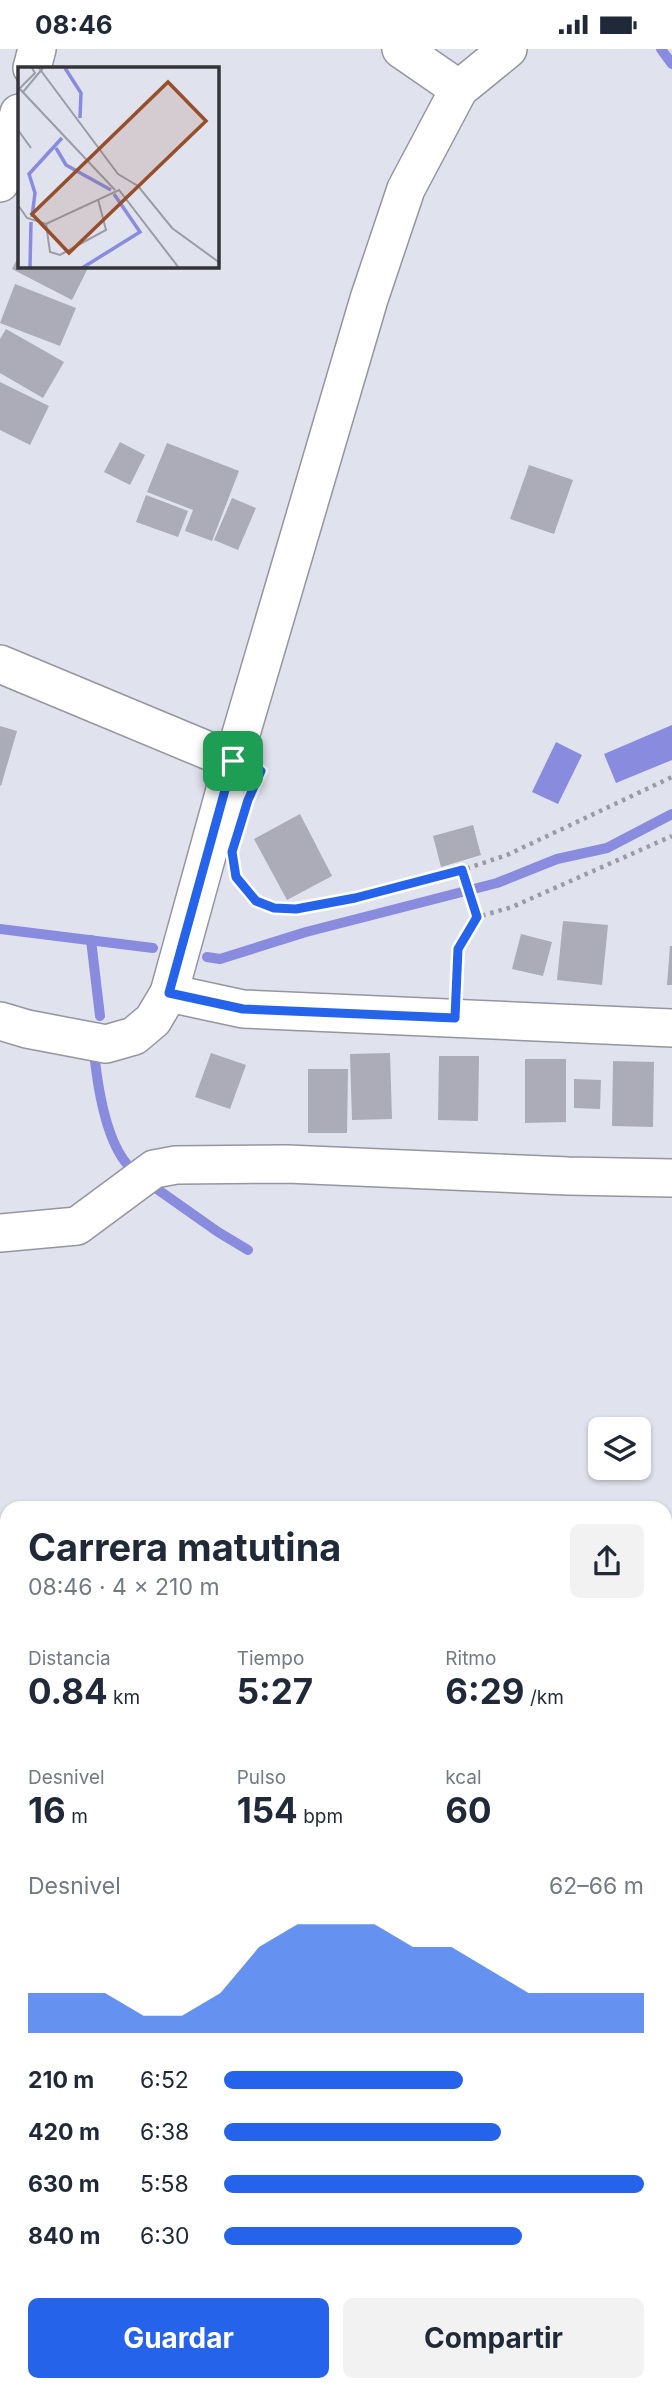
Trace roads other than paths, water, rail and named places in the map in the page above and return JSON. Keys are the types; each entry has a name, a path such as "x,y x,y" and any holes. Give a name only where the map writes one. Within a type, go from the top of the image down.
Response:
{"street":[{"path":"32,67 37,49"},
{"path":"401,49 459,89"},
{"path":"0,1021 106,1044 134,1036 153,1020 169,993 233,761 369,299 406,189 459,89 508,49"},
{"path":"0,183 18,117"},
{"path":"0,664 233,761"},
{"path":"169,993 243,1009 672,1028"},
{"path":"0,1233 77,1226 154,1169 176,1165 275,1164 672,1178"}],"water":[{"path":"672,725 672,760 616,783 604,754"},
{"path":"556,742 582,755 558,804 532,792"}],"waterway":[{"path":"661,49 672,64"},
{"path":"207,957 220,959 306,932 497,883 557,859 607,848 672,814"},
{"path":"0,929 153,948"},
{"path":"91,940 100,1016"},
{"path":"95,1061 106,1121 118,1151 135,1172"},
{"path":"147,1182 248,1250"}]}
